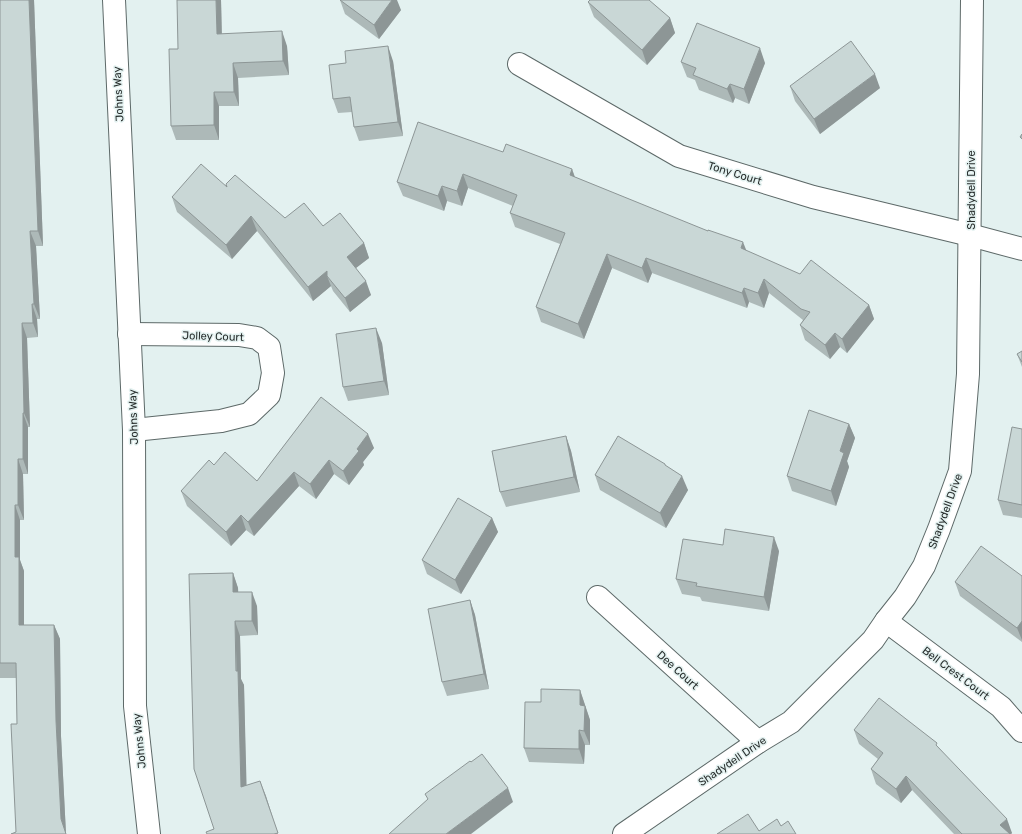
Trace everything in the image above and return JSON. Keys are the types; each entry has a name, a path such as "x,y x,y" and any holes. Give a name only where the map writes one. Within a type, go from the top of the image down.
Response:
{"street":[{"name":"Johns Way","path":"114,0 134,430 135,706 149,834"},
{"name":"Shadydell Drive","path":"624,834 758,742 791,722 873,640 905,597 924,566 960,471 968,374 972,0"},
{"name":"Tony Court","path":"519,64 679,156 814,198 970,235 1022,249"},
{"name":"Jolley Court","path":"129,334 239,335 257,338 269,347 273,373 268,395 249,414 220,421 134,430"},
{"name":"Dee Court","path":"598,597 758,742"},
{"name":"Bell Crest Court","path":"886,621 1001,706 1022,731"}],"building":[{"path":"0,0 29,0 38,231 30,231 34,304 32,304 33,323 22,323 24,413 23,459 18,459 18,505 15,505 15,557 19,557 19,625 54,625 56,721 61,819 66,834 11,834 16,832 11,724 17,724 16,663 0,663"},
{"path":"177,0 216,0 217,34 282,31 283,61 233,63 234,92 214,92 214,125 171,126 169,49 178,49"},
{"path":"340,0 392,0 374,25"},
{"path":"590,0 649,0 670,18 642,50 588,2"},
{"path":"697,23 760,48 744,89 730,84 727,89 693,75 696,68 681,62"},
{"path":"851,41 875,74 814,119 790,86"},
{"path":"388,46 398,122 354,127 350,97 333,99 329,65 346,63 345,51"},
{"path":"418,122 503,152 506,144 572,169 570,175 708,231 743,242 741,248 800,274 811,260 869,305 842,339 835,333 825,345 800,325 810,312 801,309 764,279 758,293 744,288 742,293 646,258 642,268 607,254 578,324 536,307 565,233 510,213 517,195 463,174 457,191 442,186 438,196 397,182"},
{"path":"201,164 227,187 226,184 235,175 285,218 304,203 323,226 340,213 364,243 347,257 366,281 345,298 327,276 327,271 308,287 251,216 226,245 172,197"},
{"path":"376,328 384,381 343,387 336,334"},
{"path":"1022,351 1022,362 1017,354"},
{"path":"321,397 368,434 357,449 359,451 343,471 329,460 310,484 294,472 248,522 241,515 226,532 181,491 209,460 214,465 225,452 257,481"},
{"path":"809,410 849,424 840,451 844,453 831,491 787,476"},
{"path":"1012,427 1022,429 1022,505 998,500"},
{"path":"566,436 574,477 500,492 492,451"},
{"path":"618,436 682,476 660,513 595,475"},
{"path":"458,498 492,518 455,580 422,560"},
{"path":"725,529 774,537 764,597 696,586 697,583 676,579 683,539 723,545"},
{"path":"981,546 1022,576 1022,621 1017,628 955,582"},
{"path":"233,573 233,592 252,592 252,621 235,621 241,787 260,781 278,833 274,834 207,834 206,832 214,829 194,769 189,574"},
{"path":"470,600 484,674 442,682 428,609"},
{"path":"541,689 580,690 580,705 585,706 584,731 579,730 579,749 524,748 525,702 541,702"},
{"path":"879,698 937,743 936,745 1007,819 1000,825 1010,834 962,834 906,776 896,789 871,769 883,753 854,730"},
{"path":"482,754 508,788 446,834 389,834 428,799 425,794"},
{"path":"748,814 759,831 777,819 781,826 788,821 796,834 717,834"}]}
